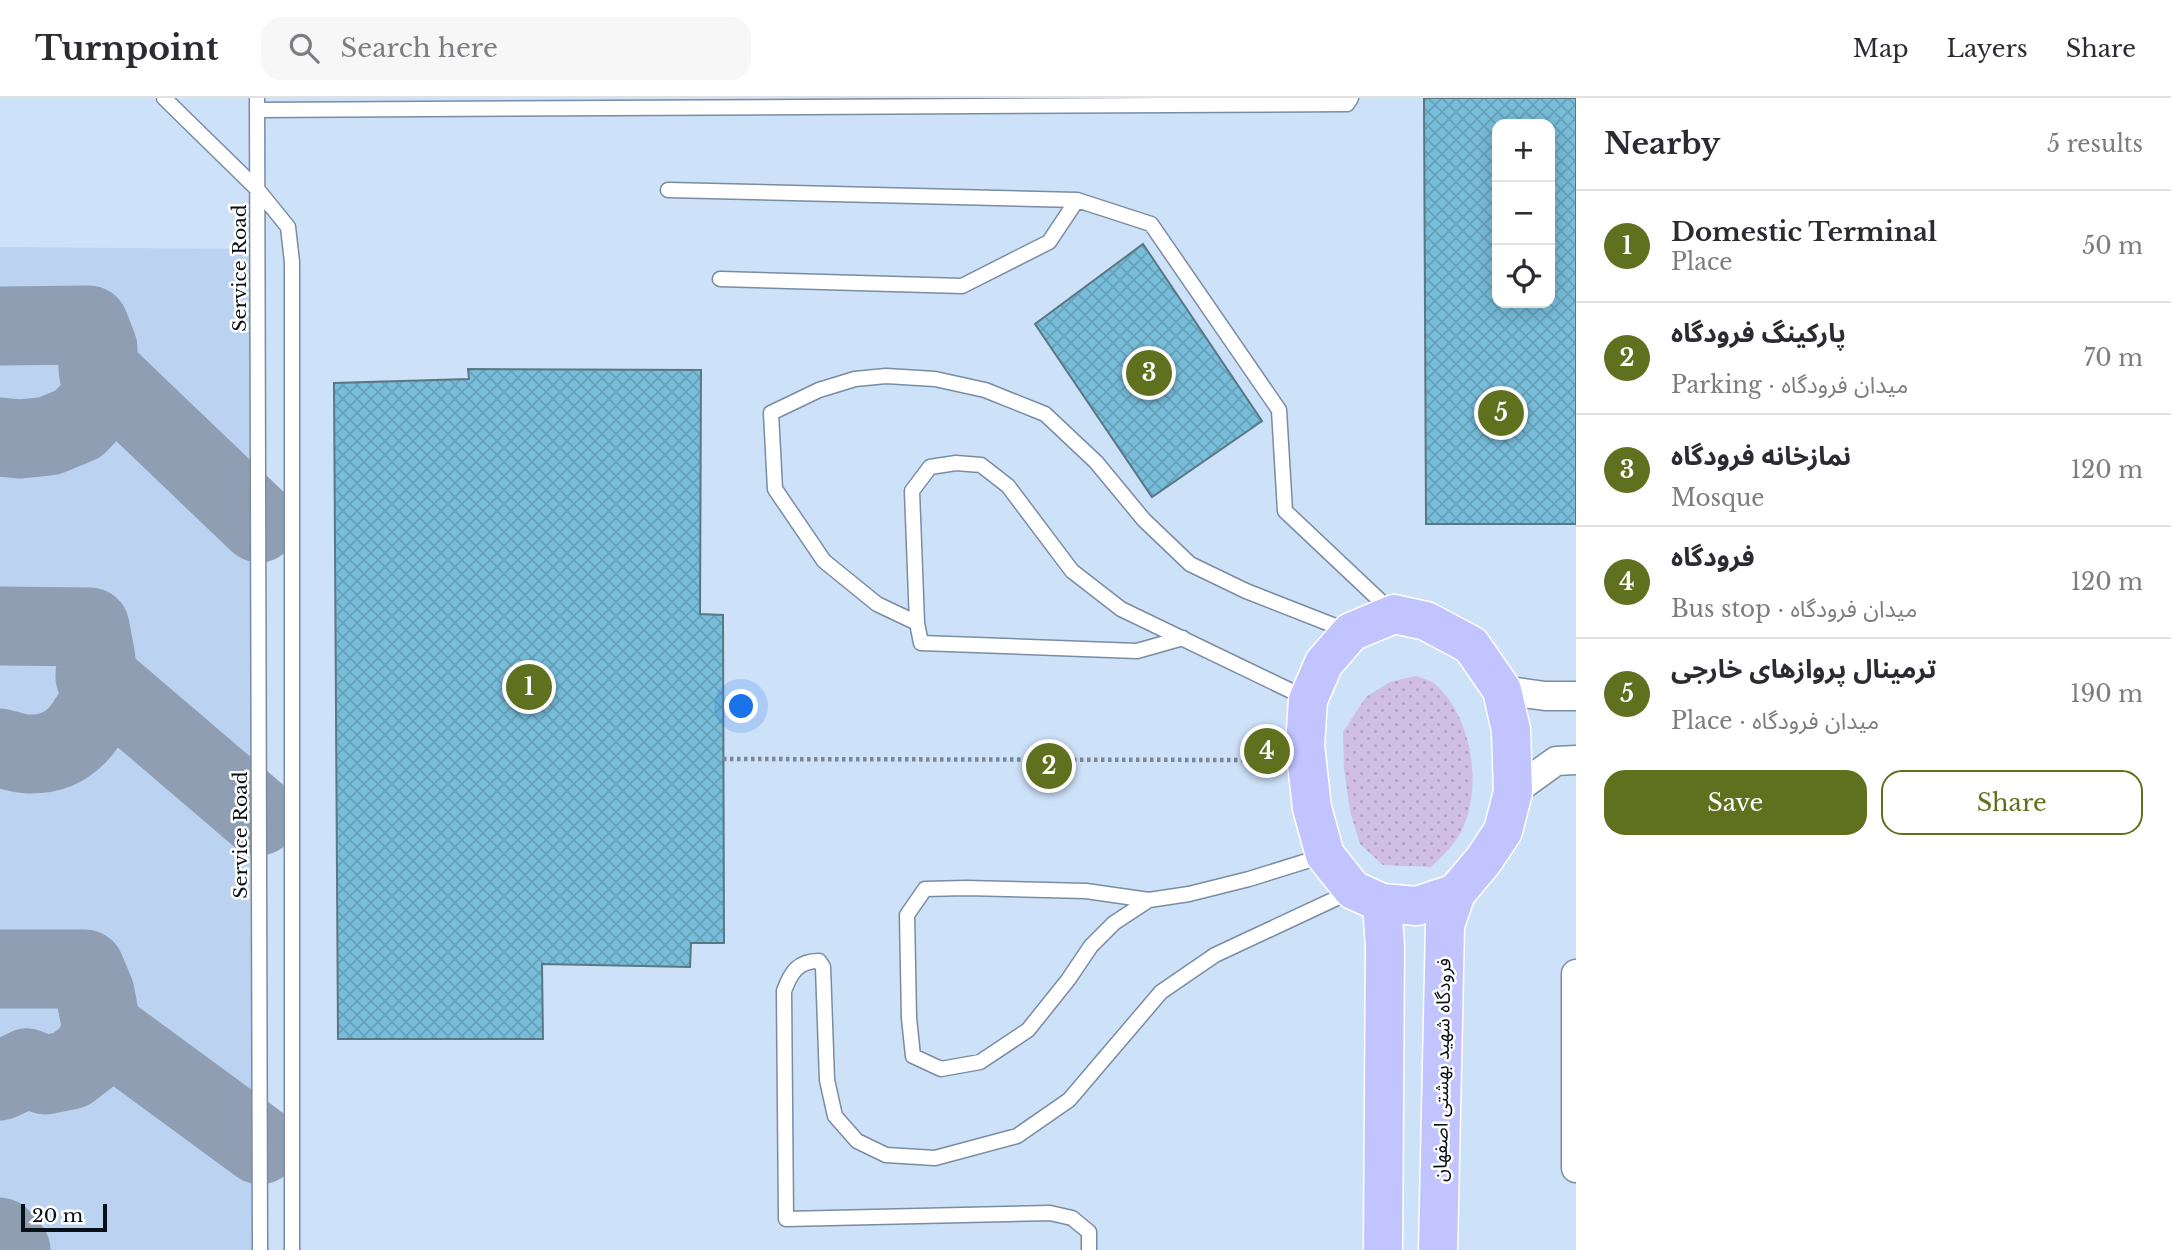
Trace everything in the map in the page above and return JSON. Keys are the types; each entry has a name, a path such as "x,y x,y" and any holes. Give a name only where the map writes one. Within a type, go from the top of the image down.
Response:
{"main road":[{"path":"1367,897 1417,906 1456,893 1483,861 1503,831 1513,792 1511,730 1502,690 1471,645 1426,621 1394,614 1351,632 1324,663 1308,699 1305,744 1312,808 1325,855 1367,897 1385,947 1383,1250"},
{"name":"فرودگاه شهید بهشتی اصفهان","path":"1438,1250 1445,925 1456,893"}],"street":[{"path":"1502,690 1545,696 1576,696"},
{"path":"1513,792 1556,761 1576,760"},
{"path":"1576,974 1576,1168"}],"lane":[{"path":"164,98 258,190"},
{"path":"258,190 257,104 1347,104 1351,98"},
{"name":"Service Road","path":"258,190 260,1250"},
{"name":"Service Road","path":"258,190 288,227 292,262 292,1250"},
{"path":"668,190 1077,200 1151,224 1279,410 1285,511 1394,614"},
{"path":"720,279 962,286 1049,242 1077,200"},
{"path":"917,623 877,604 824,561 775,489 771,413 819,390 855,379 886,376 935,379 985,390 1045,414 1096,462 1144,520 1190,564 1246,591 1351,632"},
{"path":"1184,638 1137,652 921,643 917,623 912,491 930,467 956,463 981,465 1008,486 1072,571 1121,608 1184,638 1308,699"},
{"path":"1149,900 1115,923 1091,946 1028,1030 980,1062 941,1069 913,1056 909,1018 907,915 925,890 966,888 1086,891 1149,900 1189,894 1249,879 1325,855"},
{"path":"1089,1250 1089,1232 1072,1218 1051,1213 786,1219 785,991 789,977 808,961 819,961 824,967 827,1080 835,1116 857,1141 886,1155 935,1158 1017,1136 1069,1100 1161,992 1215,955 1367,897"}],"path":[{"path":"723,759 1251,760 1308,768"}],"shaded area":[{"path":"0,247 258,249 261,1250 0,1250"},
{"path":"1415,676 1433,683 1447,697 1465,731 1472,770 1469,808 1458,837 1431,867 1383,865 1360,844 1350,811 1344,768 1343,732 1366,697 1390,682"}],"building":[{"path":"1424,98 1576,98 1576,524 1426,524"},
{"path":"1143,244 1262,421 1152,497 1035,324"},
{"path":"468,369 701,370 700,614 723,615 724,943 691,943 690,967 542,964 543,1039 338,1039 334,383 469,379"}],"taxiway":[{"path":"0,326 89,325 98,348 98,369 259,523"},
{"path":"0,437 20,439 49,436 78,424 103,398 98,369"},
{"path":"0,626 90,627 96,659 95,676 259,816"},
{"path":"0,748 25,754 44,753 68,743 86,724 107,686"},
{"path":"0,969 85,969 95,993 102,1029 92,1053 70,1070 45,1075 27,1068 0,1081"},
{"path":"102,1029 260,1145"},
{"path":"0,1237 11,1250"}],"place":[{"name":"نمازخانه فرودگاه","path":"1149,373"},
{"name":"ترمینال پروازهای خارجی","path":"1501,413"},
{"name":"Domestic Terminal","path":"529,687"},
{"name":"فرودگاه","path":"1267,751"},
{"name":"پارکینگ فرودگاه","path":"1049,766"}]}
